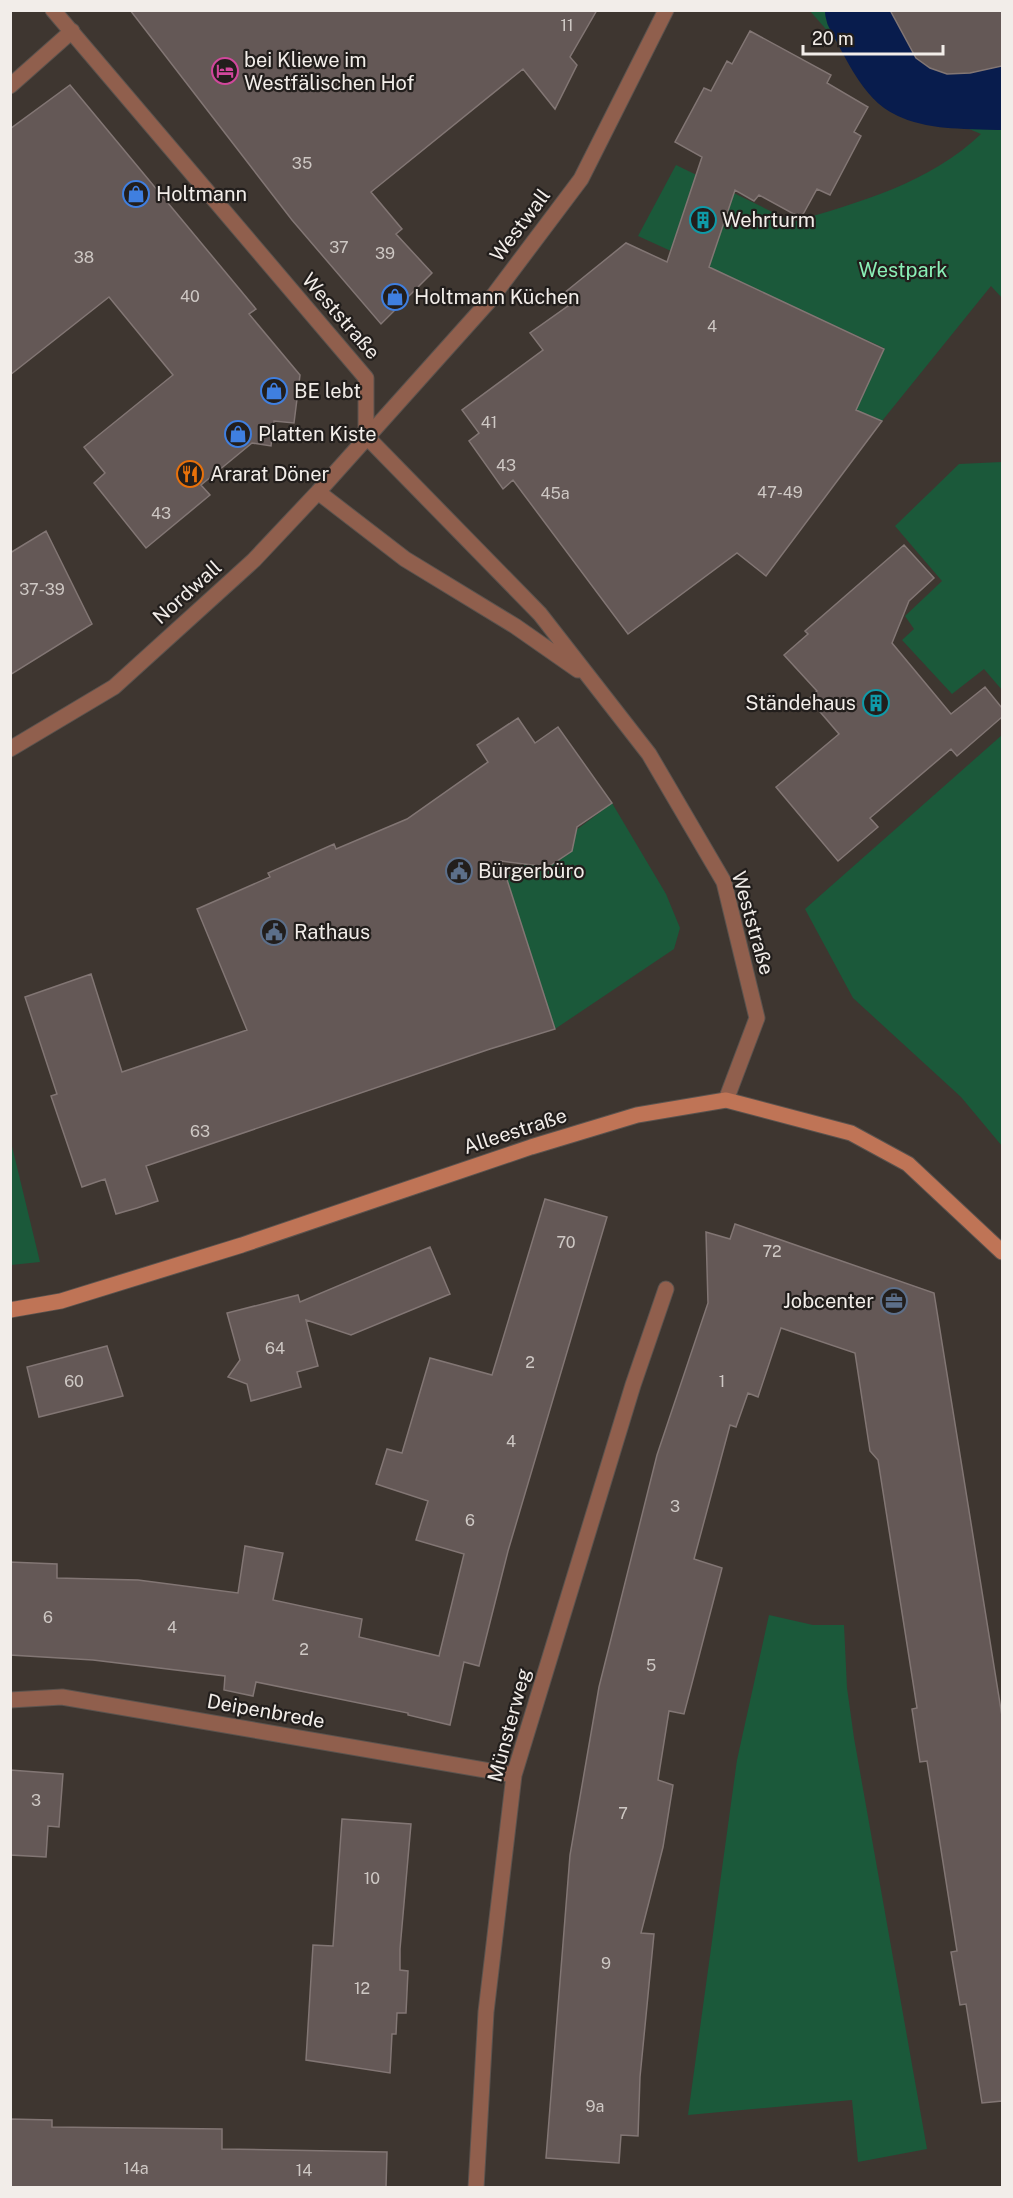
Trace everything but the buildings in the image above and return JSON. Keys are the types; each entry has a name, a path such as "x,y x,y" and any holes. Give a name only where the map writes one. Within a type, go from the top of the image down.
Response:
{"main road":[{"name":"Alleestraße","path":"10,1310 61,1301 242,1245 531,1146 637,1115 726,1100 851,1132 909,1164 1002,1252"}],"street":[{"name":"Weststraße","path":"53,10 366,378 366,436 540,614 649,754 724,882 757,1018 726,1100"},
{"name":"Westwall","path":"366,436 490,300 581,179 666,10"},
{"path":"10,86 72,31"},
{"name":"Nordwall","path":"10,749 114,687 254,560 318,492 366,436"},
{"name":"Weststraße","path":"318,492 405,559 515,626 592,681"},
{"name":"Münsterweg","path":"476,2187 486,2012 513,1775 633,1385 666,1289"},
{"name":"Deipenbrede","path":"10,1700 62,1697 513,1775"}],"green space":[{"name":"Westpark","path":"810,11 890,11 915,56 933,70 968,74 1002,64 1002,298 991,286 882,421 856,410 884,348 638,236 676,165 793,222 843,207 917,178 940,166 981,134 917,107 868,77"},
{"path":"1002,462 1002,690 984,669 952,694 902,640 914,629 905,616 942,581 895,526 959,464"},
{"path":"1002,735 1002,1146 961,1097 853,998 805,909"},
{"path":"612,803 666,894 680,928 674,949 555,1029 506,877 540,855 547,867 571,851 563,840"},
{"path":"10,1138 40,1262 10,1265"},
{"path":"769,1615 813,1625 844,1625 847,1688 854,1738 927,2149 858,2162 852,2100 688,2115 737,1760"}],"waterway":[{"path":"867,10 893,56 912,76 923,81 950,86 1002,88"}],"place":[{"name":"bei Kliewe im Westfälischen Hof","path":"225,71"},
{"name":"Holtmann","path":"136,194"},
{"name":"Wehrturm","path":"703,220"},
{"name":"Holtmann Küchen","path":"395,297"},
{"name":"BE lebt","path":"274,391"},
{"name":"Platten Kiste","path":"238,434"},
{"name":"Ararat Döner","path":"190,474"},
{"name":"Ständehaus","path":"876,703"},
{"name":"Bürgerbüro","path":"459,871"},
{"name":"Rathaus","path":"274,932"},
{"name":"Jobcenter","path":"894,1301"}]}
